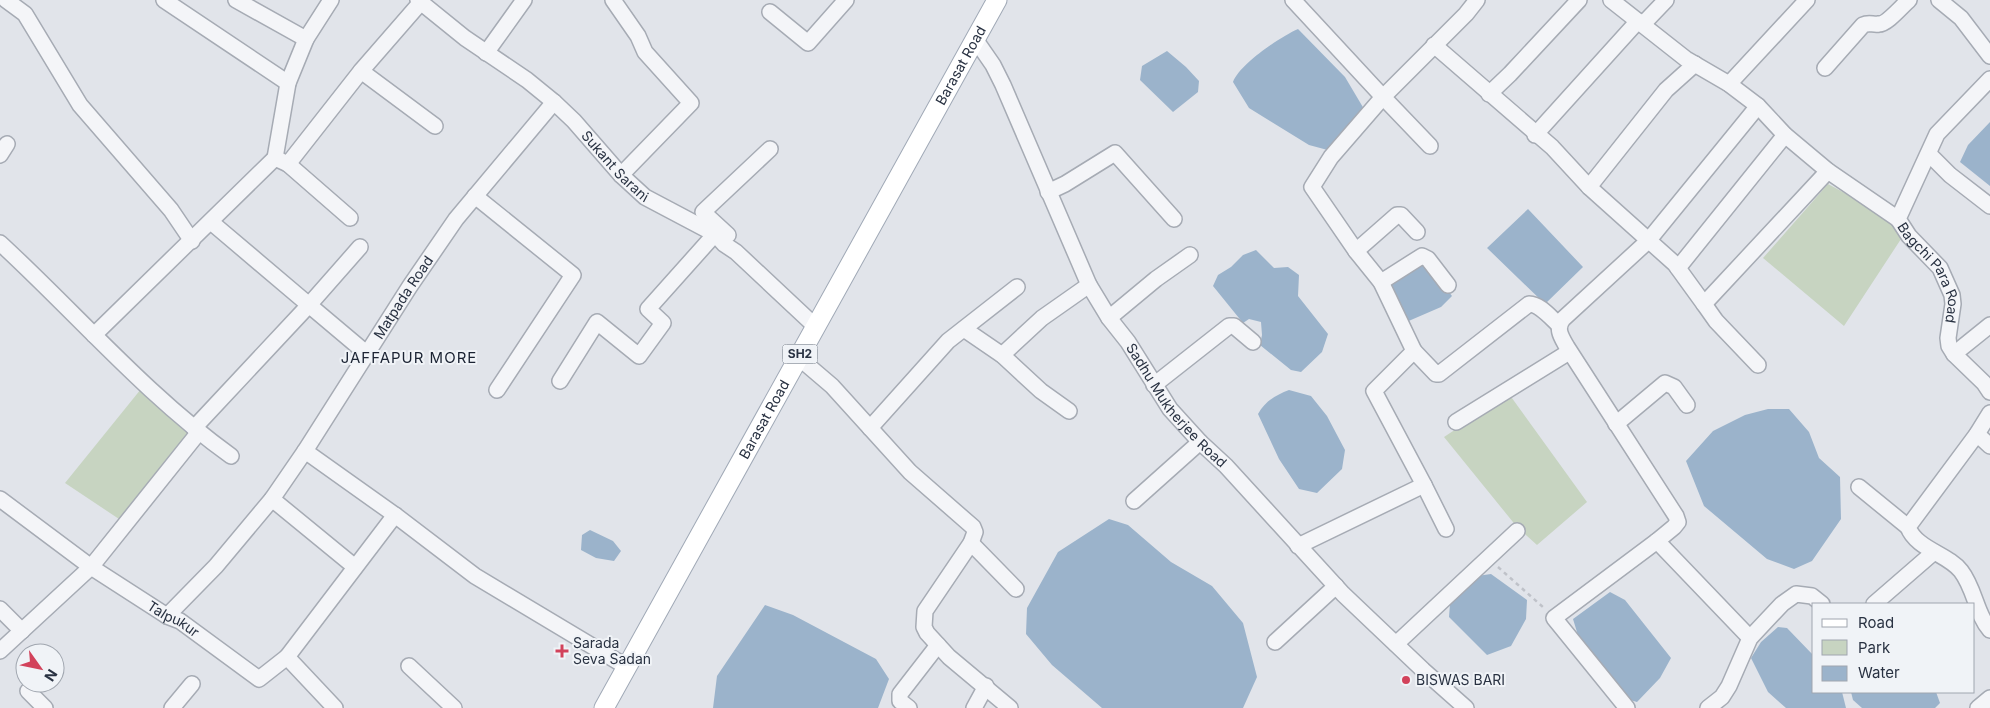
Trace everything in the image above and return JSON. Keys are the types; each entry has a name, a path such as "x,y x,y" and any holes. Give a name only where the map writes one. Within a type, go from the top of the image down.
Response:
{"main road":[{"name":"Barasat Road","path":"604,708 997,0"}],"street":[{"path":"6,0 26,14 80,106 171,210 192,241"},
{"path":"164,0 288,83"},
{"path":"236,0 306,39"},
{"path":"281,161 288,83 306,39 331,0"},
{"path":"486,53 524,0"},
{"path":"613,0 638,36 645,52 691,103 621,175"},
{"path":"770,12 808,43 846,0"},
{"path":"1293,0 1430,146"},
{"path":"1477,0 1466,14 1383,96 1331,157 1312,187 1356,251 1381,282 1414,351 1437,374 1529,304 1533,304 1559,325 1560,332 1570,352 1676,516 1678,522 1674,527 1554,618 1627,708"},
{"path":"1489,94 1579,0"},
{"path":"1611,0 1695,64 1729,84 1758,106 1785,135 1828,171 1898,219"},
{"path":"1535,134 1640,23 1666,0"},
{"path":"1729,84 1807,0"},
{"path":"1825,68 1863,25 1884,23 1908,0"},
{"path":"94,335 211,222 281,161 420,1"},
{"name":"Sukant Sarani","path":"420,1 465,38 527,80 554,102 574,121 621,175 645,197 720,239 815,326"},
{"path":"1949,3 1990,56"},
{"name":"Sadhu Mukherjee Road","path":"975,39 997,72 1089,285 1170,409 1200,442 1226,466 1336,586 1466,708"},
{"path":"1434,45 1552,148 1589,187 1678,268 1716,321 1758,365"},
{"path":"1589,187 1666,90 1695,64"},
{"path":"361,70 435,126"},
{"name":"Bagchi Para Road","path":"1954,354 1949,346 1948,338 1953,314 1952,295 1940,268 1909,236 1898,219 1937,134 1990,79"},
{"name":"Matpada Road","path":"168,616 216,566 272,499 305,451 410,286 456,220 554,102"},
{"path":"1559,325 1563,319 1648,242 1758,106"},
{"path":"1678,268 1785,135"},
{"path":"560,381 597,322 639,356 663,323 648,309 720,239 730,237 703,212 770,149"},
{"path":"1048,192 1065,184 1114,153 1118,154 1174,219"},
{"path":"1929,154 1950,175 1990,206"},
{"path":"281,161 350,218"},
{"path":"1704,304 1828,171"},
{"path":"475,196 573,275 497,390"},
{"path":"1356,251 1397,215 1401,216 1417,232"},
{"path":"211,222 366,353"},
{"path":"0,651 92,567 196,430 360,247"},
{"path":"1,248 196,430 231,456"},
{"path":"1109,318 1156,279 1190,255"},
{"path":"1381,282 1422,256 1428,259 1448,285"},
{"path":"1002,355 1042,318 1089,285"},
{"path":"870,428 948,342 1017,287"},
{"path":"1990,325 1954,354 1984,383 1990,392"},
{"path":"1154,385 1229,326 1234,326 1253,342"},
{"path":"964,329 1002,355 1041,391 1069,411"},
{"path":"1414,351 1374,391 1446,529"},
{"path":"1456,422 1570,352"},
{"path":"798,357 832,386 910,472 973,527 975,532 971,543 925,611 924,626 927,633 949,658 986,686 1010,708"},
{"path":"1616,424 1665,383 1674,387 1687,405"},
{"path":"1908,527 1977,434 1990,413"},
{"path":"1977,434 1990,446"},
{"path":"1134,500 1200,442"},
{"path":"305,451 475,576 627,667"},
{"path":"1298,546 1424,486"},
{"path":"1859,487 1908,527 1913,536 1962,572 1975,595 1983,616"},
{"name":"Talpukur","path":"0,499 92,567 168,616 180,621 259,679 287,657"},
{"path":"272,499 355,567"},
{"path":"335,708 287,657 394,515"},
{"path":"1396,644 1517,531"},
{"path":"1657,541 1750,638"},
{"path":"971,543 1016,589"},
{"path":"1875,603 1934,552"},
{"path":"1276,642 1336,586"},
{"path":"1708,708 1722,697 1729,686 1750,638 1782,604 1796,594 1812,596 1821,603"},
{"path":"0,609 22,631"},
{"path":"909,708 900,700 900,694 938,645"},
{"path":"408,666 454,708"},
{"path":"172,708 192,684"},
{"path":"974,708 986,686"},
{"path":"30,693 45,708"},
{"path":"1978,708 1990,698"}],"path":[{"path":"1487,559 1554,618"}],"green space":[{"path":"1828,184 1900,223 1901,239 1844,326 1763,258"},
{"path":"141,389 192,430 125,523 65,483"},
{"path":"1509,394 1587,502 1537,545 1517,527 1444,437"}],"water":[{"path":"1298,29 1345,77 1364,109 1335,152 1309,145 1249,108 1233,82 1252,59 1281,38"},
{"path":"1167,51 1199,81 1198,92 1173,112 1140,80 1142,66"},
{"path":"1990,122 1990,186 1960,162 1968,145"},
{"path":"1528,209 1583,267 1545,304 1487,248"},
{"path":"1256,250 1274,268 1288,267 1299,275 1298,296 1328,334 1322,352 1301,372 1291,370 1260,345 1262,335 1261,322 1249,319 1243,323 1213,286 1218,275 1231,267 1243,255"},
{"path":"1425,261 1452,296 1441,307 1404,323 1388,289 1398,278"},
{"path":"1289,390 1311,396 1327,416 1345,450 1342,469 1317,493 1299,489 1279,459 1258,414 1271,399"},
{"path":"1768,409 1789,409 1809,432 1819,458 1840,477 1841,519 1812,561 1794,569 1767,559 1704,506 1686,461 1713,431 1745,415"},
{"path":"1109,519 1128,525 1171,562 1212,586 1243,623 1257,677 1243,708 1102,708 1052,665 1026,634 1027,608 1058,552"},
{"path":"590,530 613,541 621,551 614,561 596,558 581,550 582,535"},
{"path":"1491,574 1527,600 1526,619 1511,646 1487,655 1449,617 1450,604 1477,576"},
{"path":"1610,592 1625,600 1671,658 1660,678 1637,702 1620,697 1580,642 1573,619"},
{"path":"765,605 793,615 876,659 889,679 878,708 713,708 717,676"},
{"path":"1778,627 1787,628 1812,654 1812,693 1842,693 1846,708 1786,708 1768,692 1751,658 1761,642"},
{"path":"1851,693 1936,693 1940,703 1935,708 1862,708 1853,700"}],"place":[{"name":"Sarada Seva Sadan","path":"562,651"},
{"name":"BISWAS BARI","path":"1406,680"}],"district":[{"name":"JAFFAPUR MORE","path":"409,358"}]}
